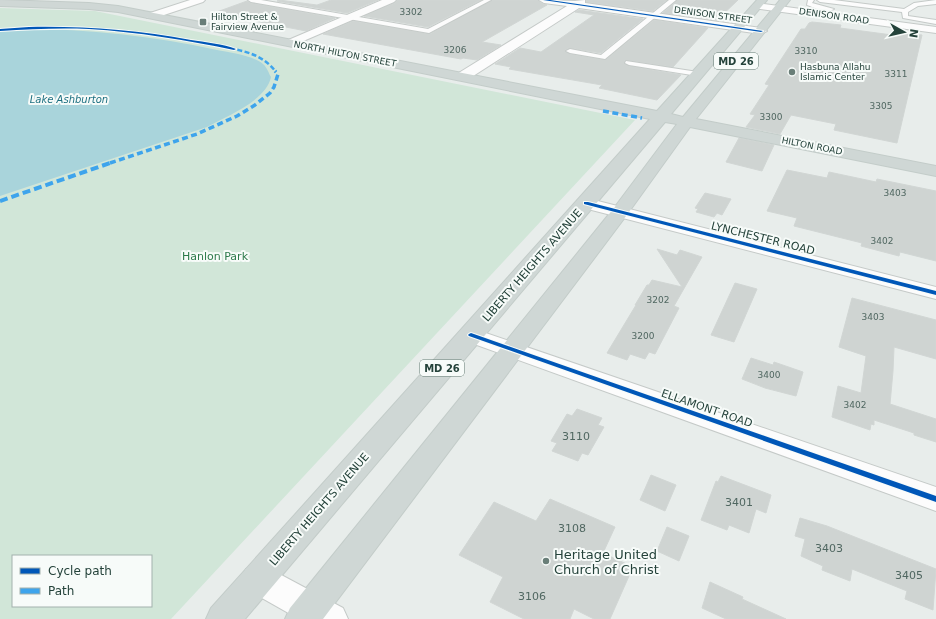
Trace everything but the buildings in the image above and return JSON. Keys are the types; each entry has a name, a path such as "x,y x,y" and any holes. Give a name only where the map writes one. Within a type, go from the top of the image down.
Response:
{"main road":[{"name":"NORTH HILTON STREET","path":"0,1 118,9 688,122"},
{"name":"LIBERTY HEIGHTS AVENUE","path":"223,619 759,3"},
{"name":"MD 26","path":"314,615 512,350 781,4"},
{"name":"HILTON ROAD","path":"688,122 936,171"}],"street":[{"path":"151,16 200,0"},
{"path":"290,43 391,0"},
{"name":"DENISON STREET","path":"544,0 580,2 653,16 760,31"},
{"path":"462,77 580,2"},
{"name":"DENISON ROAD","path":"759,3 781,4 936,30"},
{"name":"LYNCHESTER ROAD","path":"586,203 936,293"},
{"name":"ELLAMONT ROAD","path":"470,335 936,499"},
{"path":"258,579 314,615"}],"lane":[{"path":"251,0 429,31 488,0"},
{"path":"282,5 296,0"},
{"path":"570,51 602,57 673,0"},
{"path":"811,0 809,4 817,7 905,14 916,4"},
{"path":"820,0 905,14 936,22"},
{"path":"903,2 916,4 936,2"},
{"path":"629,63 698,74"}],"green space":[{"name":"Hanlon Park","path":"0,8 95,11 635,120 171,619 0,619"}],"water":[{"name":"Lake Ashburton","path":"24,29 73,30 121,34 193,45 234,53 259,61 267,69 271,77 268,86 254,100 235,113 207,127 0,196 0,31"}],"marked path":[{"path":"0,201 197,134 218,126 255,105 272,91 278,74 263,58 251,53 230,48"},
{"path":"603,111 642,118"}],"cycle path":[{"path":"544,0 761,31"},
{"path":"0,30 29,28 88,28 117,30 176,38 234,49"},
{"path":"586,203 936,293"},
{"path":"471,335 936,499"}],"place":[{"name":"Hilton Street & Fairview Avenue","path":"203,22"},
{"name":"Hasbuna Allahu Islamic Center","path":"792,72"},
{"name":"Heritage United Church of Christ","path":"546,561"}]}
